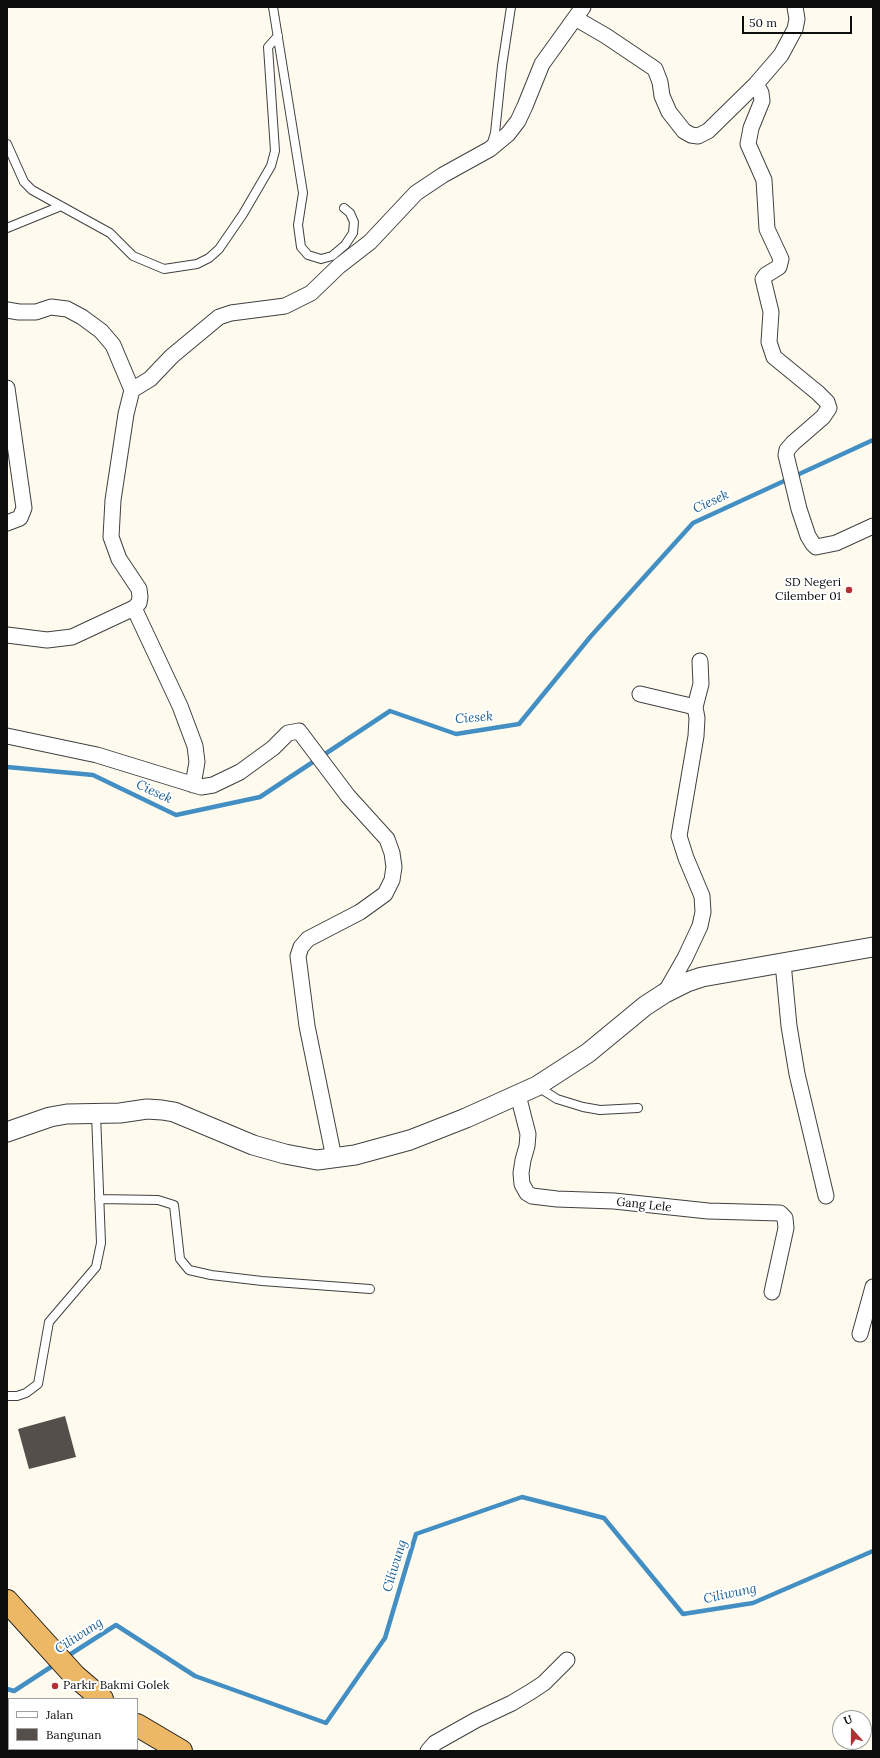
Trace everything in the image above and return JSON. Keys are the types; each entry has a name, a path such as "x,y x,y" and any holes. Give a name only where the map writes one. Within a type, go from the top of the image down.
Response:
{"highway":[{"path":"9,1603 74,1675 101,1698"},
{"path":"138,1726 181,1751"}],"street":[{"path":"132,390 150,379 172,356 219,317 231,313 285,306 311,293 339,266 370,242 416,193 436,179 490,149 508,134 518,121 542,64 579,12 606,36 655,69 660,82 662,96 677,125 691,135 698,136 708,131 756,84 788,45 795,29 797,19 795,7"},
{"path":"756,84 761,93 762,101 751,128 748,144 764,180 767,229 781,259 780,265 766,274 763,279 771,312 769,342 774,357 818,393 827,402 829,408 823,417 787,450 786,455 794,491 808,536 812,544 816,547 836,543 873,526"},
{"path":"7,310 36,312 51,307 67,309 82,317 101,331 113,345 132,390 126,414 111,518 111,537 116,553 138,589 140,600 134,608 72,637 47,640 7,636"},
{"path":"7,388 24,508 20,518 7,523"},
{"path":"134,608 180,706 195,746 197,762 193,785"},
{"path":"665,992 685,958 700,926 703,912 702,896 686,858 679,836 696,736 695,707 701,684 700,661"},
{"path":"640,694 695,707"},
{"path":"7,736 97,755 201,787 210,786 240,772 273,748 288,733 298,731 348,796 387,839 392,853 394,867 390,886 379,900 360,912 308,939 301,947 298,956 307,1026 334,1158"},
{"path":"7,1132 50,1117 67,1114 120,1113 147,1109 174,1112 253,1146 317,1160 385,1148 410,1140 537,1086 588,1053 644,1006 665,992 702,977 873,947"},
{"path":"783,963 789,1026 797,1074 826,1196"},
{"name":"Gang Lele","path":"518,1095 528,1134 527,1146 522,1160 521,1180 527,1193 532,1196 557,1199 614,1201 708,1211 780,1213 786,1218 786,1228 772,1292"},
{"path":"860,1334 873,1287"},
{"path":"428,1751 435,1743 532,1691 544,1683 567,1660"}],"lane":[{"path":"272,7 303,192 298,225 301,247 308,256 321,259 332,256 345,245 353,233 354,222 350,213 344,208"},
{"path":"490,149 494,133 511,7"},
{"path":"7,144 24,182 32,190 110,233 133,256 164,268 197,264 209,258 219,249 239,220 271,166 275,151 268,47 278,36"},
{"path":"7,228 61,206"},
{"path":"537,1086 558,1099 576,1105 600,1110 638,1108"},
{"path":"7,1396 17,1396 26,1393 38,1384 49,1322 96,1266 101,1243 96,1114"},
{"path":"99,1200 158,1200 174,1205 180,1260 189,1270 211,1275 262,1281 370,1289"}],"building":[{"path":"65,1416 76,1457 29,1469 18,1429"}],"waterway":[{"name":"Ciesek","path":"7,767 93,775 176,815 260,797 390,711 456,734 519,724 591,636 693,523 873,440"},
{"name":"Ciliwung","path":"66,1657 116,1625 195,1676 326,1723 385,1638 416,1534 522,1497 604,1518 683,1614 753,1603 873,1551"},
{"name":"Ciliwung","path":"7,1689 14,1691 57,1663"}],"place":[{"name":"SD Negeri Cilember 01","path":"849,590"},
{"name":"Parkir Bakmi Golek","path":"55,1686"}]}
